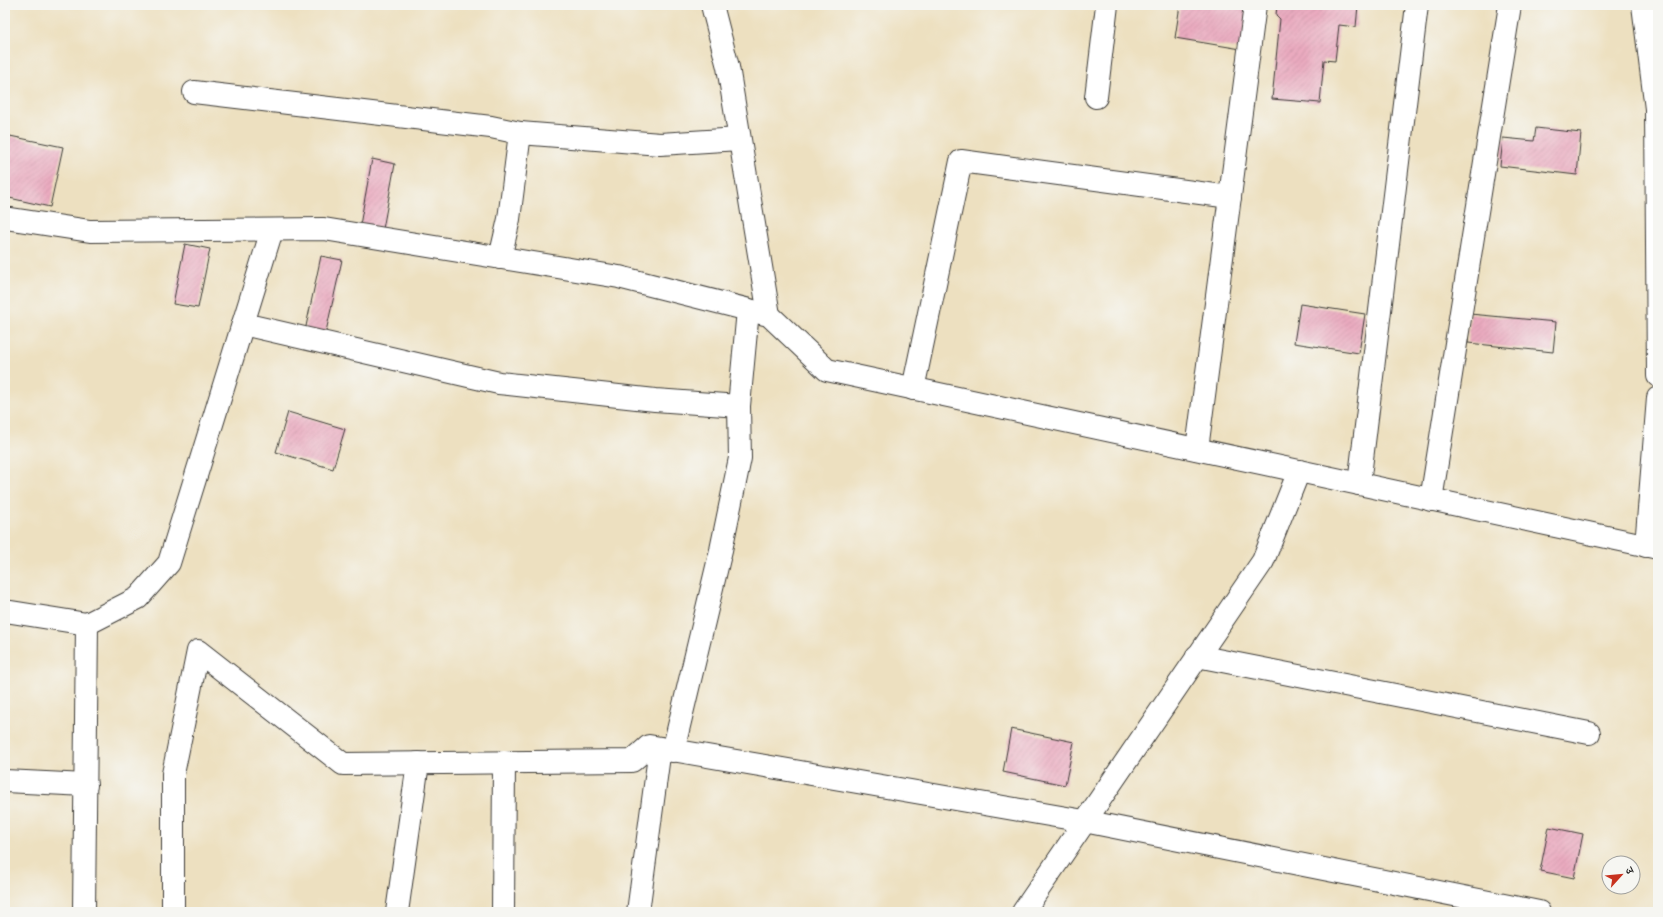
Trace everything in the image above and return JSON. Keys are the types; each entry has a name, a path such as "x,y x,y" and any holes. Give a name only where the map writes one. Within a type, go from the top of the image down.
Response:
{"street":[{"path":"712,5 728,67 769,315"},
{"path":"1096,97 1107,5"},
{"path":"1197,449 1255,5"},
{"path":"1358,484 1416,5"},
{"path":"1431,500 1510,5"},
{"path":"1643,5 1656,109 1658,376"},
{"path":"194,92 491,127 520,133 660,144 739,139"},
{"path":"500,258 509,219 516,174 520,133"},
{"path":"913,389 961,162 1230,197"},
{"path":"5,218 90,231 272,230 324,228 619,277 769,315 827,370 1652,547 1658,398"},
{"path":"5,611 87,624 138,598 169,562 272,230"},
{"path":"638,912 667,750 721,550 740,458 739,406 748,310"},
{"path":"243,324 499,383 655,400 739,406"},
{"path":"1023,912 1263,561 1299,471"},
{"path":"84,912 87,624"},
{"path":"173,912 173,774 198,651 343,764 632,761 649,746 1084,822 1487,907 1539,912"},
{"path":"1198,656 1589,733"},
{"path":"502,912 504,762"},
{"path":"397,912 418,763"},
{"path":"5,781 86,785"}],"building":[{"path":"1180,5 1249,5 1241,49 1175,38"},
{"path":"1277,5 1358,5 1356,27 1339,25 1335,61 1324,60 1320,103 1272,99 1280,19 1276,15"},
{"path":"1536,128 1581,133 1577,175 1500,166 1503,138 1534,141"},
{"path":"10,136 63,147 50,207 5,197 5,156"},
{"path":"372,159 395,164 383,229 360,225"},
{"path":"185,244 210,249 198,308 173,304"},
{"path":"321,256 342,260 325,336 305,331"},
{"path":"1300,304 1365,314 1359,353 1294,343"},
{"path":"1470,314 1556,322 1553,352 1468,343"},
{"path":"288,412 345,429 333,469 276,452"},
{"path":"1011,729 1074,742 1065,785 1003,772"},
{"path":"1549,827 1583,834 1574,878 1540,871"}]}
